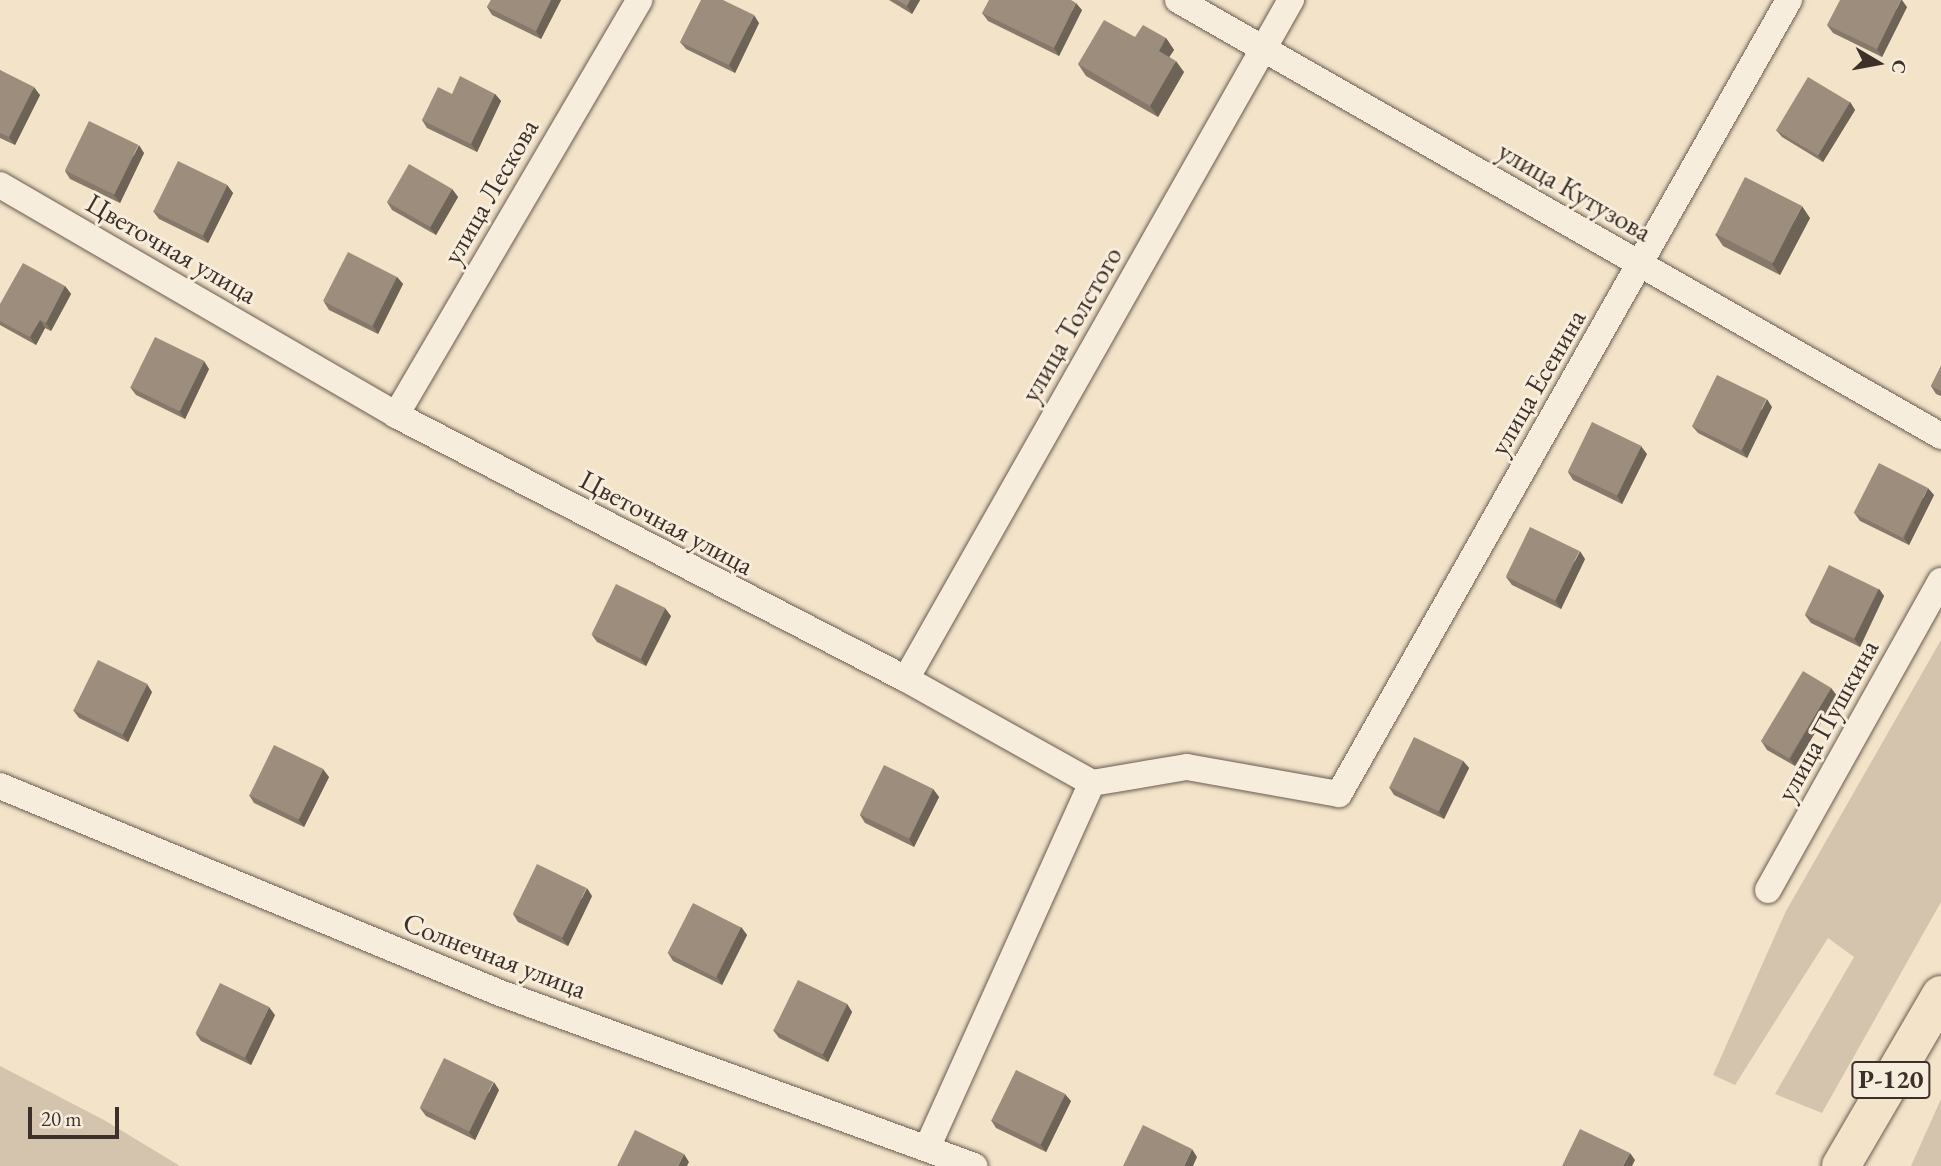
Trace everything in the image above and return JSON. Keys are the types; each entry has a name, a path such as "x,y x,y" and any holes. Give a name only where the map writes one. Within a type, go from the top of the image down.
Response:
{"main road":[{"name":"Р-120","path":"1841,1166 1941,995"}],"street":[{"name":"улица Лескова","path":"396,415 639,0"},
{"name":"улица Кутузова","path":"1178,0 1941,436"},
{"name":"улица Толстого","path":"906,679 1291,0"},
{"name":"улица Есенина","path":"1092,783 1187,767 1339,794 1789,0"},
{"name":"Цветочная улица","path":"0,185 396,415 906,679 1092,783"},
{"name":"улица Пушкина","path":"1768,890 1941,581"},
{"path":"927,1149 1092,783"},
{"name":"Солнечная улица","path":"0,786 500,993 974,1166"}],"shaded area":[{"path":"1941,640 1941,902 1822,1113 1775,1094 1854,957 1828,938 1735,1085 1713,1075 1786,911"},
{"path":"0,1066 104,1120 180,1166 0,1166"},
{"path":"1941,1099 1941,1166 1911,1166"}],"building":[{"path":"491,0 551,0 536,31 487,7"},
{"path":"701,0 723,0 754,15 729,65 680,42"},
{"path":"897,0 910,0 907,6"},
{"path":"989,0 1071,0 1076,3 1054,48 982,13"},
{"path":"1840,0 1901,0 1877,49 1827,25"},
{"path":"1104,20 1135,37 1143,25 1166,38 1159,51 1176,61 1150,106 1078,64"},
{"path":"0,70 34,87 9,137 0,133"},
{"path":"460,76 495,94 471,144 422,120 438,87 452,94"},
{"path":"1808,77 1850,102 1818,155 1776,130"},
{"path":"89,121 138,145 114,195 65,170"},
{"path":"178,161 227,185 203,235 153,211"},
{"path":"409,164 452,189 430,227 387,202"},
{"path":"1745,177 1802,206 1773,263 1716,234"},
{"path":"348,252 397,277 372,326 323,301"},
{"path":"23,263 65,286 46,323 40,320 30,337 0,321 0,304"},
{"path":"155,337 204,361 180,411 130,387"},
{"path":"1941,366 1941,391 1931,386"},
{"path":"1717,375 1766,399 1741,450 1692,426"},
{"path":"1592,422 1641,446 1617,496 1568,471"},
{"path":"1879,463 1928,488 1903,538 1854,513"},
{"path":"1530,527 1579,551 1555,601 1506,576"},
{"path":"1829,565 1878,589 1854,639 1805,614"},
{"path":"616,584 665,608 641,658 591,634"},
{"path":"98,660 147,684 123,734 73,710"},
{"path":"1803,671 1831,688 1789,758 1761,741"},
{"path":"1414,737 1463,761 1439,811 1389,787"},
{"path":"274,745 323,769 299,819 249,795"},
{"path":"884,765 933,789 909,839 860,814"},
{"path":"537,864 586,888 562,938 513,913"},
{"path":"693,903 741,928 716,977 668,953"},
{"path":"798,980 847,1004 823,1054 773,1030"},
{"path":"220,983 269,1007 245,1057 195,1033"},
{"path":"444,1058 493,1082 469,1132 420,1107"},
{"path":"1016,1070 1065,1094 1041,1144 991,1120"},
{"path":"1143,1125 1192,1149 1184,1166 1123,1166"},
{"path":"1580,1129 1630,1153 1623,1166 1562,1166"},
{"path":"635,1130 684,1154 678,1166 617,1166"}]}
